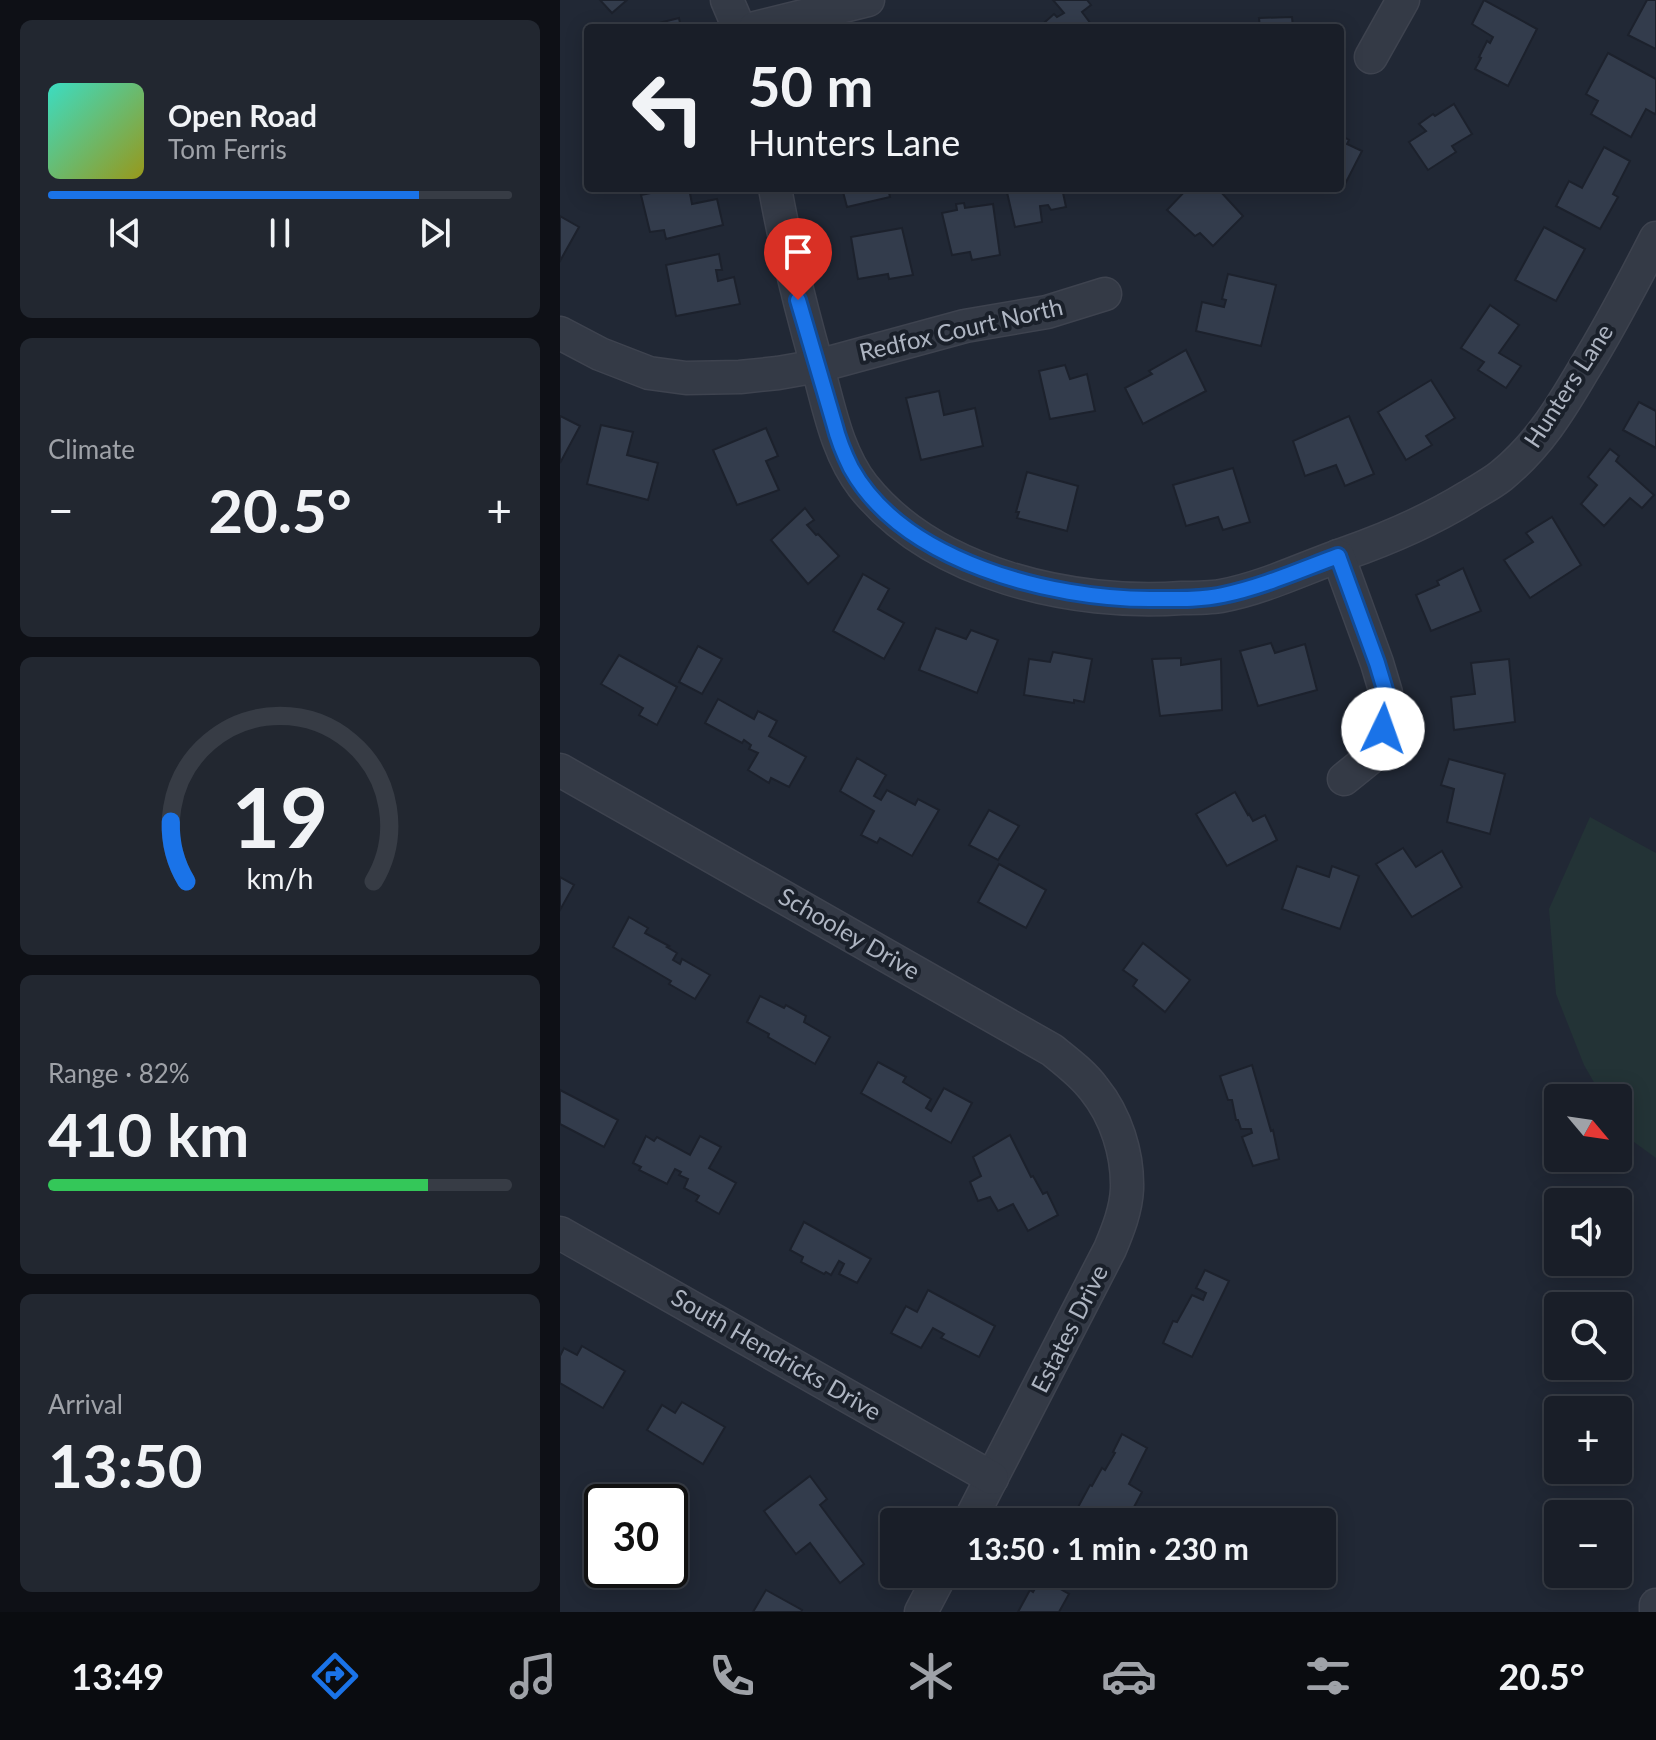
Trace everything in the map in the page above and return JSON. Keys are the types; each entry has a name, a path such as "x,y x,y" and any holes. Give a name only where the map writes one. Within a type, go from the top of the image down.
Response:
{"street":[{"path":"727,0 737,24"},
{"path":"771,24 868,0"},
{"path":"1371,57 1403,0"},
{"name":"Hunters Lane","path":"776,192 798,300 840,443 862,485 916,534 965,562 1039,587 1129,599 1221,596 1273,581 1386,539 1444,511 1499,478 1537,443 1603,339 1656,238"},
{"name":"Redfox Court North","path":"560,333 625,365 666,376 740,377 818,366 965,326 1047,312 1105,294"},
{"path":"1338,556 1386,693 1383,729 1375,754 1344,779"},
{"name":"Schooley Drive","path":"560,770 1033,1038 1074,1068 1095,1089 1115,1125"},
{"name":"Estates Drive","path":"976,1508 1110,1249 1122,1219 1127,1190 1126,1161 1115,1125"},
{"name":"South Hendricks Drive","path":"560,1233 992,1478"},
{"path":"921,1612 934,1588"}],"shaded area":[{"path":"1590,817 1656,853 1656,1158 1632,1141 1632,1084 1595,1084 1584,1065 1556,994 1549,909"}],"building":[{"path":"600,0 627,0 612,13"},
{"path":"1053,0 1087,0 1091,5 1082,12 1091,24 1045,22 1054,14 1057,17 1064,13"},
{"path":"1484,0 1537,29 1508,86 1475,69 1487,41 1490,43 1493,37 1472,24"},
{"path":"1647,0 1656,0 1656,49 1628,35"},
{"path":"1292,17 1293,24 1260,24 1259,18"},
{"path":"679,18 680,24 655,24"},
{"path":"1608,53 1656,79 1656,112 1646,109 1631,137 1591,114 1598,101 1586,94"},
{"path":"1454,104 1472,134 1452,146 1456,152 1428,170 1409,142 1426,131 1419,124"},
{"path":"1344,137 1349,140 1347,144 1362,151 1344,186"},
{"path":"1604,147 1630,161 1613,194 1618,197 1600,229 1556,206 1569,181 1582,188"},
{"path":"690,192 692,204 717,199 723,225 666,239 664,230 650,232 641,195"},
{"path":"843,192 889,192 890,197 847,207"},
{"path":"1007,192 1063,192 1066,207 1051,210 1048,205 1040,206 1042,222 1015,227"},
{"path":"1184,192 1221,192 1243,216 1213,246 1200,233 1195,236 1167,210"},
{"path":"964,203 965,208 993,204 1000,255 972,260 970,252 952,255 942,213 957,210 956,204"},
{"path":"560,216 579,227 560,261"},
{"path":"1544,227 1585,249 1556,301 1515,280"},
{"path":"902,228 913,275 889,279 888,274 858,279 851,237"},
{"path":"719,254 722,270 716,270 718,281 734,277 740,304 676,316 666,265"},
{"path":"1228,274 1276,285 1261,346 1196,331 1202,302 1224,307 1226,300 1222,299"},
{"path":"1490,305 1519,325 1499,353 1521,366 1506,388 1478,370 1484,362 1461,348"},
{"path":"1186,350 1206,391 1143,424 1125,388"},
{"path":"1065,365 1070,379 1087,374 1095,411 1050,419 1039,371"},
{"path":"1431,380 1455,418 1426,436 1432,445 1406,460 1378,412"},
{"path":"939,391 944,415 975,408 983,446 921,460 906,398"},
{"path":"1639,402 1656,411 1656,448 1623,430"},
{"path":"560,416 580,426 560,463"},
{"path":"1349,416 1374,474 1345,486 1336,465 1305,476 1293,441"},
{"path":"601,425 633,432 627,455 658,463 648,500 587,484"},
{"path":"766,428 778,456 766,461 779,490 737,505 713,450"},
{"path":"1610,449 1619,456 1616,461 1654,495 1642,508 1630,498 1604,526 1581,504 1597,485 1588,477"},
{"path":"1233,468 1250,522 1223,530 1218,517 1186,526 1173,485"},
{"path":"1027,472 1078,486 1067,531 1017,518"},
{"path":"805,508 814,520 807,525 839,556 808,584 771,540"},
{"path":"1552,517 1581,565 1530,598 1504,560 1533,542 1526,533"},
{"path":"1463,568 1481,611 1431,631 1416,595 1439,585 1437,581"},
{"path":"863,574 889,589 878,609 904,623 884,659 833,631"},
{"path":"936,628 966,639 971,630 998,640 977,693 919,670"},
{"path":"1271,643 1275,653 1305,644 1317,690 1258,706 1240,651"},
{"path":"698,646 722,659 702,694 679,682"},
{"path":"1053,652 1092,659 1084,702 1024,695 1029,659 1050,662"},
{"path":"619,655 677,687 657,725 639,715 643,708 601,684"},
{"path":"1181,658 1181,665 1221,659 1222,710 1160,716 1152,659"},
{"path":"1509,659 1515,722 1454,730 1451,697 1475,694 1471,663"},
{"path":"718,699 754,719 758,711 777,721 769,736 806,757 789,787 771,778 769,783 748,770 758,753 749,749 751,745 705,723"},
{"path":"857,758 886,775 874,796 881,800 887,790 915,805 918,799 939,810 912,856 880,838 877,843 861,835 874,811 840,791"},
{"path":"1449,759 1505,774 1490,834 1447,822 1454,789 1441,785"},
{"path":"1235,792 1253,821 1265,815 1277,840 1227,866 1196,814"},
{"path":"989,810 1019,826 998,860 969,845"},
{"path":"1403,848 1416,867 1442,851 1462,887 1412,917 1376,864"},
{"path":"999,864 1046,890 1026,928 978,902"},
{"path":"1297,866 1329,877 1332,866 1359,876 1340,929 1282,909"},
{"path":"560,877 574,885 560,910"},
{"path":"629,917 648,928 645,933 677,953 673,960 680,964 682,959 710,975 695,999 613,947"},
{"path":"1143,943 1190,980 1165,1012 1133,986 1137,980 1123,970"},
{"path":"760,996 806,1016 804,1022 830,1037 815,1064 747,1022"},
{"path":"878,1062 906,1077 903,1082 931,1099 926,1108 931,1111 944,1088 972,1103 951,1143 861,1093"},
{"path":"1252,1065 1279,1159 1253,1166 1242,1137 1252,1133 1251,1129 1241,1129 1220,1076"},
{"path":"560,1090 618,1120 604,1147 560,1124"},
{"path":"1010,1135 1031,1177 1043,1194 1047,1192 1058,1215 1028,1231 1013,1204 998,1211 990,1197 978,1201 970,1182 981,1176 973,1157"},
{"path":"646,1136 654,1141 657,1137 690,1155 700,1136 721,1147 709,1168 736,1183 719,1214 696,1201 699,1196 684,1188 688,1179 679,1175 681,1172 675,1169 667,1184 639,1170 641,1167 633,1163"},
{"path":"804,1222 871,1259 857,1283 839,1274 844,1264 839,1261 831,1275 824,1274 801,1262 803,1257 790,1250"},
{"path":"1205,1270 1229,1281 1192,1357 1163,1343 1173,1321 1177,1322 1192,1295 1203,1300 1206,1293 1196,1288"},
{"path":"928,1290 995,1326 979,1357 941,1338 944,1334 933,1328 921,1348 891,1333 906,1306 917,1312"},
{"path":"582,1346 625,1371 603,1408 560,1383 560,1356 564,1348 577,1355"},
{"path":"682,1402 725,1427 703,1464 647,1430 662,1405 675,1413"},
{"path":"1122,1434 1147,1448 1129,1484 1142,1492 1133,1508 1078,1508 1102,1468 1105,1470"},
{"path":"810,1476 827,1499 820,1505 864,1564 840,1583 810,1543 796,1554 764,1511"},
{"path":"1035,1588 1058,1588 1069,1594 1059,1612 1018,1612 1030,1590 1033,1592"},
{"path":"766,1590 802,1610 801,1612 753,1612"}],"route":[{"path":"798,300 840,443 851,468 862,485 905,526 944,551 994,573 1039,587 1129,599 1221,596 1273,581 1338,556 1386,693 1383,729"}]}
